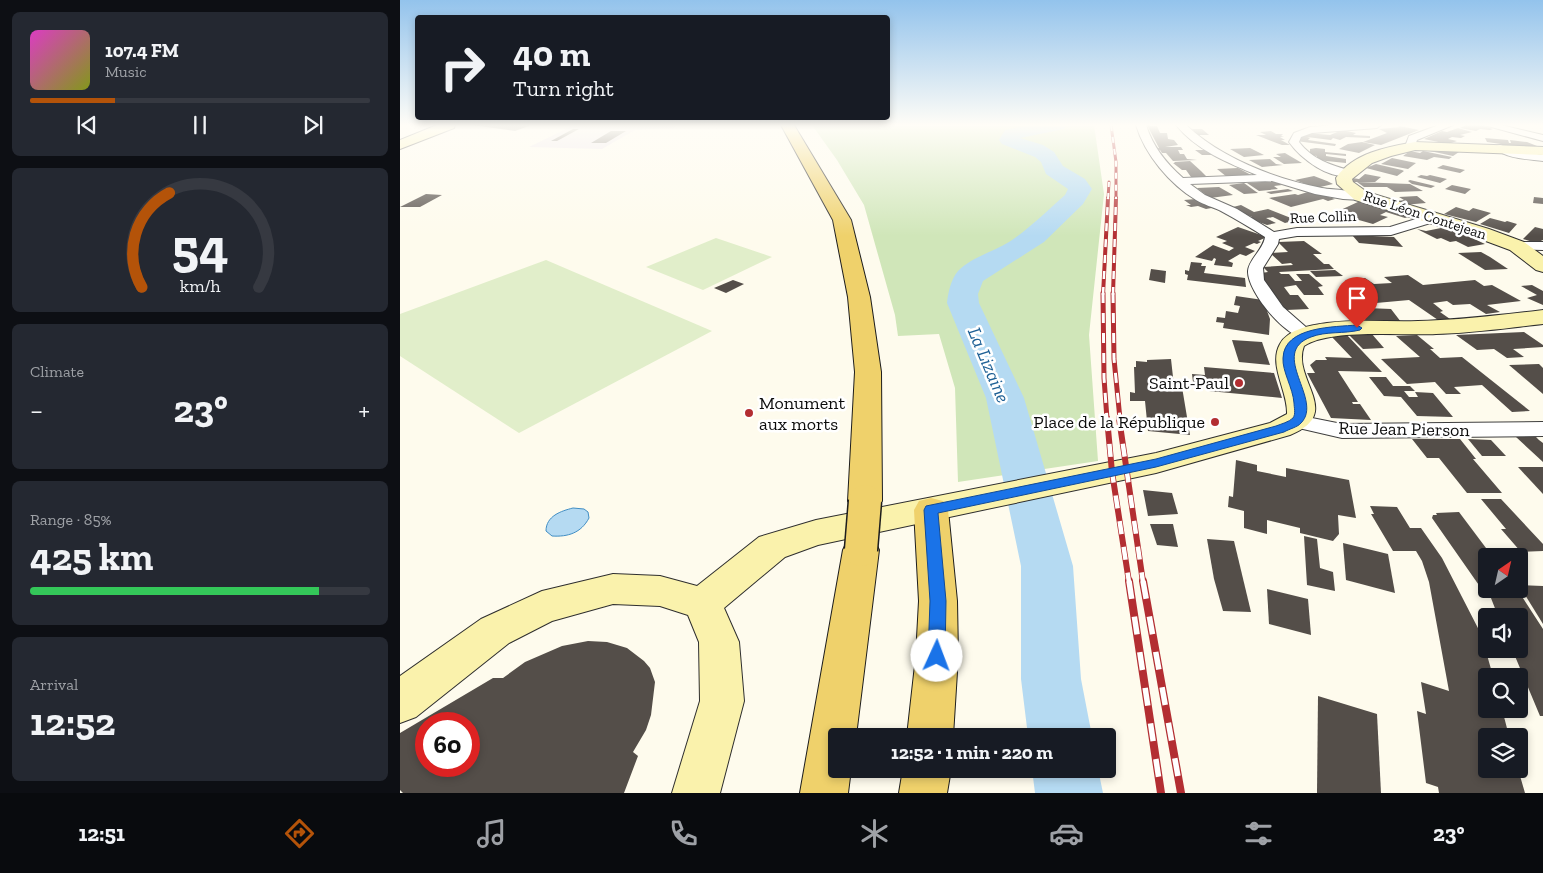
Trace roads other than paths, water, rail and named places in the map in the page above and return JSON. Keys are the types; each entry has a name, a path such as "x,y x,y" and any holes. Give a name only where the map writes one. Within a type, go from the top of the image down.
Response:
{"main road":[{"path":"809,162 842,220 859,297 868,372 856,526 824,793"},
{"path":"931,728 937,656 938,601 944,507"},
{"path":"923,793 926,778"}],"street":[{"path":"1163,162 1203,199 1249,221 1272,236 1270,244 1256,268 1256,280 1277,311 1306,335"},
{"path":"1237,162 1275,178 1331,194 1350,197 1361,196"},
{"path":"1313,162 1327,169 1348,172"},
{"name":"Rue Léon Contejean","path":"1367,162 1348,172 1344,178 1345,184 1361,196 1517,246 1543,266"},
{"path":"1182,181 1275,178"},
{"name":"Rue Collin","path":"1272,236 1298,232 1392,231 1432,218"},
{"path":"1517,246 1543,246"},
{"path":"703,604 772,547 856,526 1156,463 1280,429 1297,421 1301,414 1300,398 1288,358 1292,344 1306,335 1326,330 1418,328 1543,317"},
{"name":"Rue Jean Pierson","path":"1297,421 1342,431 1543,429"},
{"path":"400,702 496,630 542,607 613,590 660,591 703,604"},
{"path":"696,793 722,701 719,642 703,604"}],"water":[{"path":"573,508 584,509 588,512 589,518 578,531 563,536 552,536 546,531 551,518"}],"waterway":[{"name":"La Lizaine","path":"1051,162 1054,169 1077,184 1080,189 1075,199 1035,236 1018,248 982,267 969,277 963,294 963,303 1005,398 1047,566 1051,679 1059,728"},
{"name":"La Lizaine","path":"1066,778 1069,793"}],"railway":[{"path":"1116,162 1116,198"},
{"path":"1108,199 1109,182"},
{"path":"1103,295 1108,198"},
{"path":"1113,294 1116,198"},
{"path":"1113,294 1114,359 1120,419"},
{"path":"1103,295 1104,378 1107,419"},
{"path":"1107,418 1112,472 1129,582"},
{"path":"1119,418 1143,582"},
{"path":"1129,581 1161,793"},
{"path":"1143,581 1181,793"}],"place":[{"name":"Saint-Paul","path":"1239,383"},
{"name":"Monument aux morts","path":"749,413"},
{"name":"Place de la République","path":"1215,422"}]}
